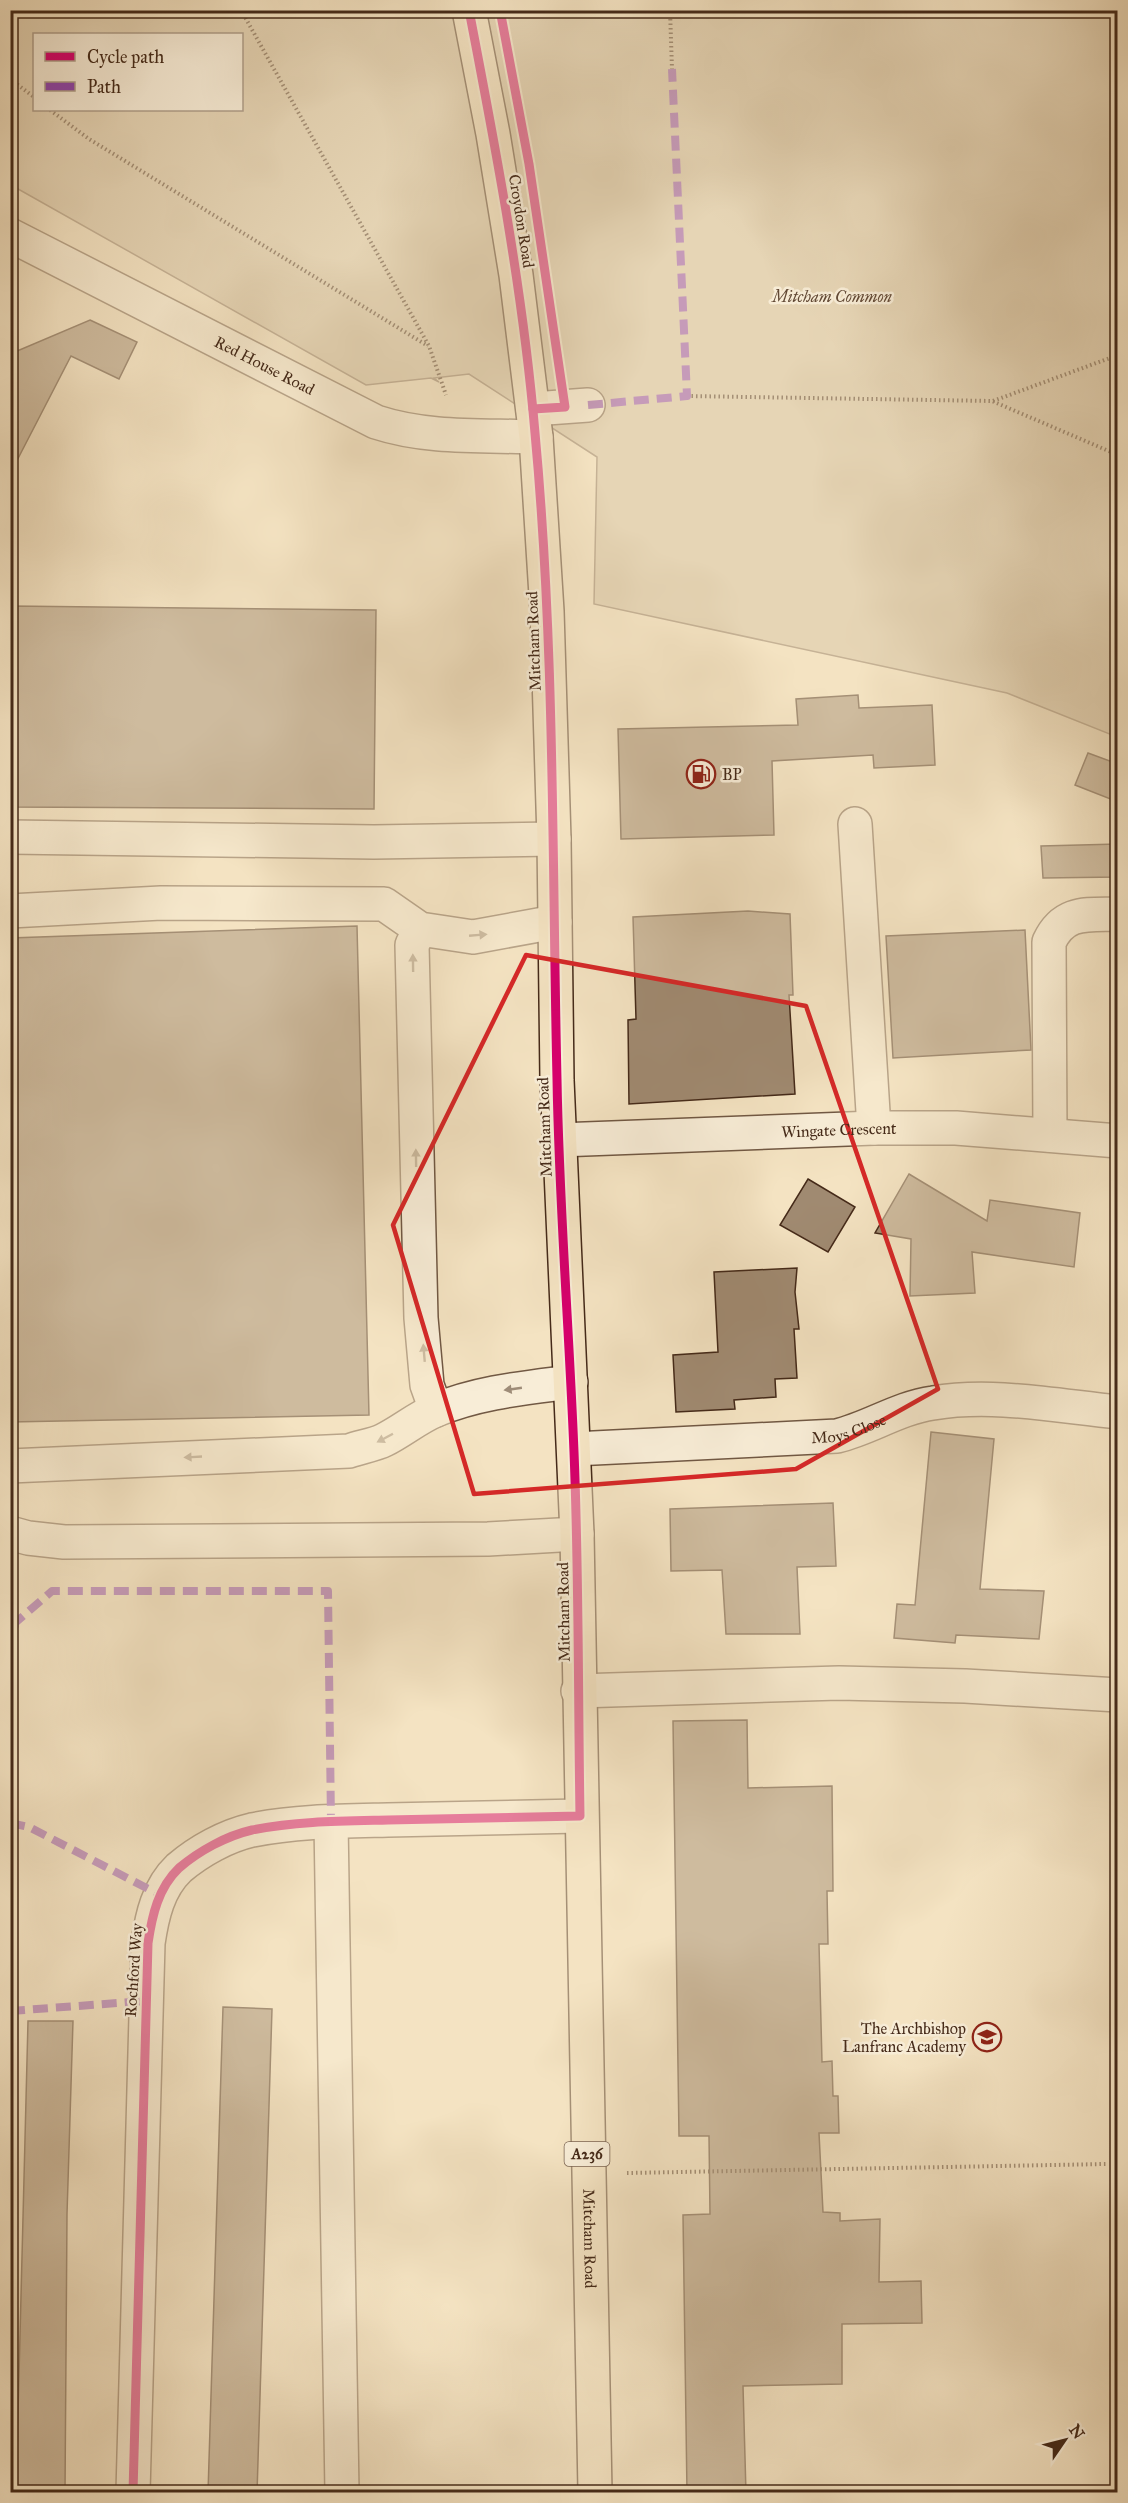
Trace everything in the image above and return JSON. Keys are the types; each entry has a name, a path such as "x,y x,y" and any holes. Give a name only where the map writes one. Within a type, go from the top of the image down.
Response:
{"main road":[{"name":"Croydon Road","path":"469,10 493,134 516,275 534,423"},
{"name":"Mitcham Road","path":"534,423 547,611 554,839 556,1080 577,1534 580,1816 595,2493"}],"street":[{"name":"Red House Road","path":"10,235 376,422 401,430 432,435 460,435 534,423 588,405"},
{"path":"855,824 874,1128"},
{"path":"10,837 374,842 554,839"},
{"path":"10,911 161,903 384,904 420,929 473,937 555,922"},
{"path":"1050,1135 1049,942 1059,924 1067,919 1083,915 1118,914"},
{"path":"420,929 412,945 420,1306 427,1385 436,1410"},
{"name":"Wingate Crescent","path":"559,1140 874,1128 956,1128 1118,1141"},
{"path":"10,1466 349,1451 384,1440 406,1425 436,1410 497,1392 571,1382"},
{"name":"Moys Close","path":"574,1449 837,1436 859,1430 909,1408 966,1400 1011,1401 1118,1412"},
{"path":"10,1533 28,1538 64,1542 488,1539 577,1534"},
{"path":"578,1691 839,1683 965,1686 1118,1695"},
{"name":"Rochford Way","path":"133,2493 145,2001 148,1943 152,1916 160,1895 178,1869 201,1852 224,1840 250,1831 331,1822 580,1816"},
{"path":"331,1822 342,2493"}],"path":[{"path":"241,10 429,346 460,435"},
{"path":"670,10 672,69"},
{"path":"10,79 33,97"},
{"path":"51,111 89,140 429,346"},
{"path":"687,396 992,401 1118,355"},
{"path":"992,401 1118,455"},
{"path":"588,2174 1106,2164"}],"highlighted area":[{"path":"526,955 806,1006 938,1389 796,1469 474,1494 393,1225"}],"green space":[{"name":"Mitcham Common","path":"11,11 1117,11 1117,737 1007,693 594,604 597,457 469,374 434,378 439,382 431,378 366,385 11,185"}],"building":[{"path":"90,320 137,342 119,379 71,356 10,474 10,354"},
{"path":"10,606 376,610 374,809 10,807"},
{"path":"858,695 859,708 932,705 935,765 874,768 873,755 772,761 774,835 621,839 618,729 798,725 796,699"},
{"path":"1088,753 1118,764 1118,802 1075,785"},
{"path":"1118,844 1118,877 1043,878 1041,846"},
{"path":"748,911 790,914 793,995 789,995 795,1094 629,1104 628,1020 636,1019 633,917"},
{"path":"357,926 369,1415 10,1422 10,938"},
{"path":"1025,930 1031,1050 893,1058 886,936"},
{"path":"909,1174 987,1221 990,1200 1080,1213 1074,1267 972,1252 975,1293 910,1296 911,1239 875,1233"},
{"path":"808,1179 855,1207 828,1252 780,1225"},
{"path":"797,1268 795,1292 799,1329 794,1329 797,1378 775,1379 776,1397 734,1400 735,1409 676,1412 673,1355 718,1352 714,1272"},
{"path":"931,1432 994,1439 980,1589 1044,1591 1039,1639 956,1635 955,1643 894,1638 897,1604 915,1605"},
{"path":"833,1503 836,1566 797,1567 800,1634 726,1634 722,1570 671,1571 670,1509"},
{"path":"747,1720 748,1788 832,1786 833,1891 827,1891 828,1944 819,1944 822,2062 832,2061 833,2096 838,2096 839,2133 819,2133 823,2212 840,2213 840,2221 880,2219 879,2282 921,2281 922,2323 842,2324 842,2384 743,2386 746,2493 687,2493 683,2215 710,2214 709,2136 679,2136 673,1721"},
{"path":"223,2007 272,2009 257,2493 208,2493"},
{"path":"28,2021 73,2021 67,2214 65,2493 16,2493"}],"marked path":[{"path":"588,405 687,396 672,69"},
{"path":"10,1673 15,1623 52,1591 328,1591 331,1822"},
{"path":"10,1823 29,1827 160,1895"},
{"path":"10,2011 145,2001"}],"cycle path":[{"path":"133,2492 148,1943 154,1913 166,1884 179,1868 213,1845 232,1836 269,1827 337,1821 580,1816 576,1497 558,1126 552,756 546,594 530,380 499,168 469,10"},
{"path":"500,10 529,164 565,407 533,409"}],"place":[{"name":"BP","path":"701,774"},
{"name":"The Archbishop Lanfranc Academy","path":"987,2037"}]}
